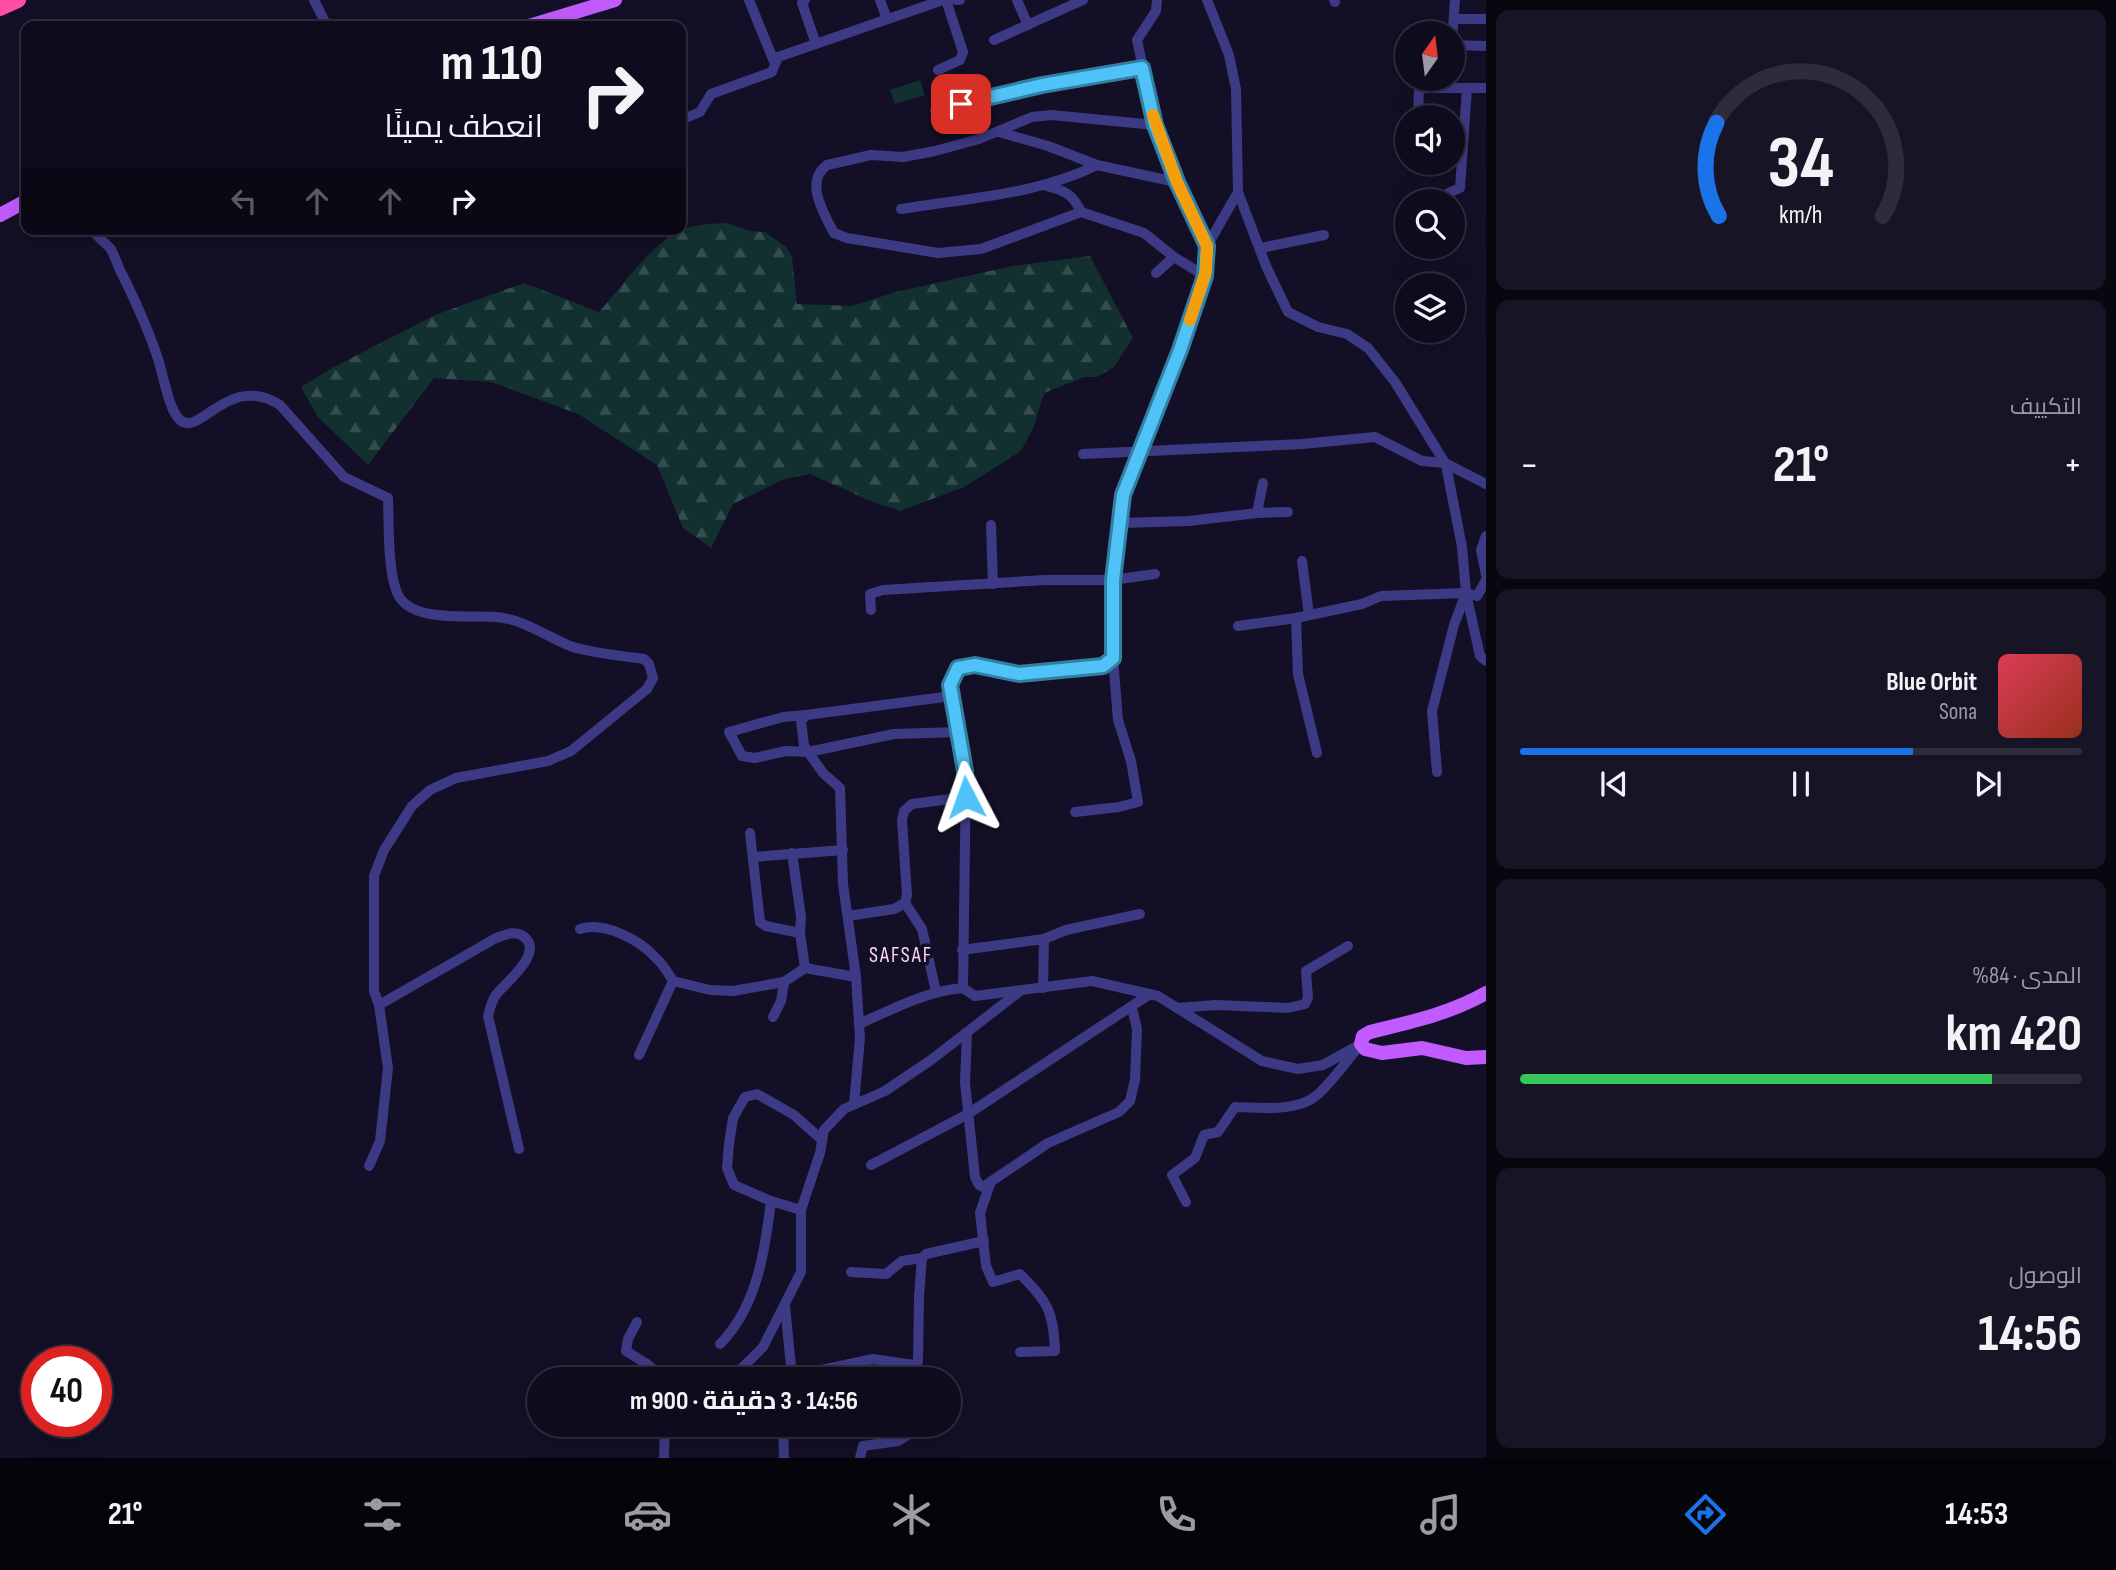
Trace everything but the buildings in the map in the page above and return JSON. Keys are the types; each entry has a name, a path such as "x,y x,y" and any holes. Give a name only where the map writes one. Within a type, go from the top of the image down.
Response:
{"highway":[{"path":"0,8 18,0"}],"main road":[{"path":"546,21 615,0"},
{"path":"0,215 21,204"},
{"path":"1486,993 1467,1004 1433,1016 1370,1032 1363,1036 1361,1044 1365,1049 1382,1053 1422,1048 1465,1058 1486,1057"}],"street":[{"path":"314,0 324,21"},
{"path":"750,0 775,64"},
{"path":"805,0 802,3 816,44"},
{"path":"880,0 887,19"},
{"path":"686,118 700,112 711,94 772,72 778,57 944,0 963,52 960,60 938,70"},
{"path":"1017,0 1028,25"},
{"path":"994,40 1083,0"},
{"path":"1157,0 1156,11 1137,40 1142,68 1155,125 1177,182 1207,246"},
{"path":"1208,0 1229,55 1237,89 1238,192 1266,266 1288,312 1318,327 1347,334 1368,348 1395,382 1445,464 1462,547 1466,593 1480,656 1486,661"},
{"path":"1455,0 1454,19 1486,19"},
{"path":"1465,44 1486,46"},
{"path":"935,111 1042,85 1142,68"},
{"path":"1458,189 1467,88 1486,88"},
{"path":"1155,125 1051,115 1032,117 999,132 934,151 903,157 871,155 827,165 817,179 818,199 834,233 847,238 937,253 981,249 1081,212 1144,233 1174,257 1205,276"},
{"path":"999,132 1048,146 1097,165 1177,182"},
{"path":"901,209 1047,186 1097,165"},
{"path":"1047,186 1066,191 1073,196 1081,212"},
{"path":"1075,812 1138,802 1131,761 1118,720 1113,658 1113,580 1123,495 1142,453 1205,276 1207,246 1238,192"},
{"path":"97,235 112,250 134,295 157,355 174,411 180,420 187,424 197,423 218,405 234,397 252,395 268,398 280,405 344,477 388,498 392,579 399,597 408,606 434,614 499,617 524,624 572,647 644,659 649,664 653,678 648,689 571,751 548,761 456,779 429,790 412,806 384,850 374,876 374,991 379,1006 388,1068 380,1141 369,1166"},
{"path":"1261,248 1324,235"},
{"path":"1156,273 1174,257"},
{"path":"1083,454 1302,444 1375,437 1422,461 1445,464 1486,484"},
{"path":"1257,513 1263,483"},
{"path":"1120,523 1188,521 1288,512"},
{"path":"991,525 993,584"},
{"path":"1486,536 1481,550 1486,575"},
{"path":"1302,561 1309,615"},
{"path":"871,610 870,594 883,590 1045,580 1113,580 1154,574"},
{"path":"1238,626 1296,618 1362,604 1381,596 1466,593 1477,596 1486,580"},
{"path":"1437,772 1432,711 1454,625 1466,593"},
{"path":"1296,618 1298,674 1317,753"},
{"path":"963,988 965,771 950,685 958,668 975,665 1019,674 1103,666 1113,658"},
{"path":"952,696 783,717 729,732 742,756 755,758 786,751 808,752 894,734 960,732"},
{"path":"806,715 801,720 801,733 808,752 823,773 840,788 843,884 856,977 859,1024 854,1104"},
{"path":"936,992 922,929 905,903 907,895 902,820 904,811 912,804 966,797"},
{"path":"750,833 760,922 766,926 800,933"},
{"path":"752,857 843,850"},
{"path":"792,853 805,968"},
{"path":"848,916 894,909 905,903"},
{"path":"962,950 1044,939 1066,930 1140,914"},
{"path":"580,929 598,926 620,932 656,956 673,981 710,990 733,991 784,982 805,968 856,977"},
{"path":"379,1006 496,938 509,933 526,938 530,949 526,962 494,997 488,1016 519,1149"},
{"path":"1043,988 1044,939"},
{"path":"1177,1008 1216,1005 1288,1009 1305,1004 1308,999 1306,971 1348,946"},
{"path":"639,1055 673,981"},
{"path":"859,1024 936,992 963,988 975,996 1092,981 1150,994 1262,1061 1297,1069 1323,1065 1361,1044"},
{"path":"773,1017 781,1001 784,982"},
{"path":"743,1367 764,1347 801,1272 801,1210 820,1153 824,1130 854,1104 884,1091 1021,991"},
{"path":"871,1165 968,1114 1150,994"},
{"path":"967,1032 965,1083 968,1114 975,1177 983,1187 1048,1143 1110,1117 1130,1101 1135,1080 1137,1029 1132,1008"},
{"path":"1186,1202 1172,1175 1195,1158 1203,1135 1218,1132 1236,1107 1289,1107 1316,1097 1361,1044"},
{"path":"801,1210 734,1185 727,1168 733,1118 745,1097 757,1094 793,1115 821,1139"},
{"path":"990,1184 980,1213 986,1266 993,1282 1020,1274 1042,1296 1053,1319 1055,1351 1020,1352"},
{"path":"720,1344 735,1330 757,1279 766,1244 771,1201"},
{"path":"851,1272 886,1274 902,1261 984,1241"},
{"path":"837,1367 873,1359 914,1365 918,1362 922,1258"},
{"path":"785,1302 792,1367"},
{"path":"637,1322 628,1339 626,1352 650,1367"},
{"path":"664,1458 665,1437"},
{"path":"783,1437 784,1458"},
{"path":"860,1458 863,1446 898,1441 905,1437"}],"green space":[{"path":"920,80 925,95 895,104 890,90"},
{"path":"727,223 750,231 765,232 786,247 792,257 797,304 852,306 896,292 1012,266 1090,256 1133,338 1114,367 1097,377 1084,377 1044,393 1034,426 1021,451 964,487 900,511 810,474 784,479 733,504 711,548 683,528 657,465 578,414 491,382 434,378 368,465 318,417 301,387 435,315 524,283 599,312 663,241 671,235 686,235 686,228"}],"slow traffic":[{"path":"1153,115 1177,182 1207,246 1206,271 1190,320"}],"district":[{"name":"SAFSAF","path":"901,955"}],"route":[{"path":"961,104 1042,85 1142,68 1155,125 1177,182 1207,246 1205,276 1142,453 1123,495 1113,580 1113,658 1103,666 1019,674 975,665 958,668 950,685 960,732 966,797"}]}
